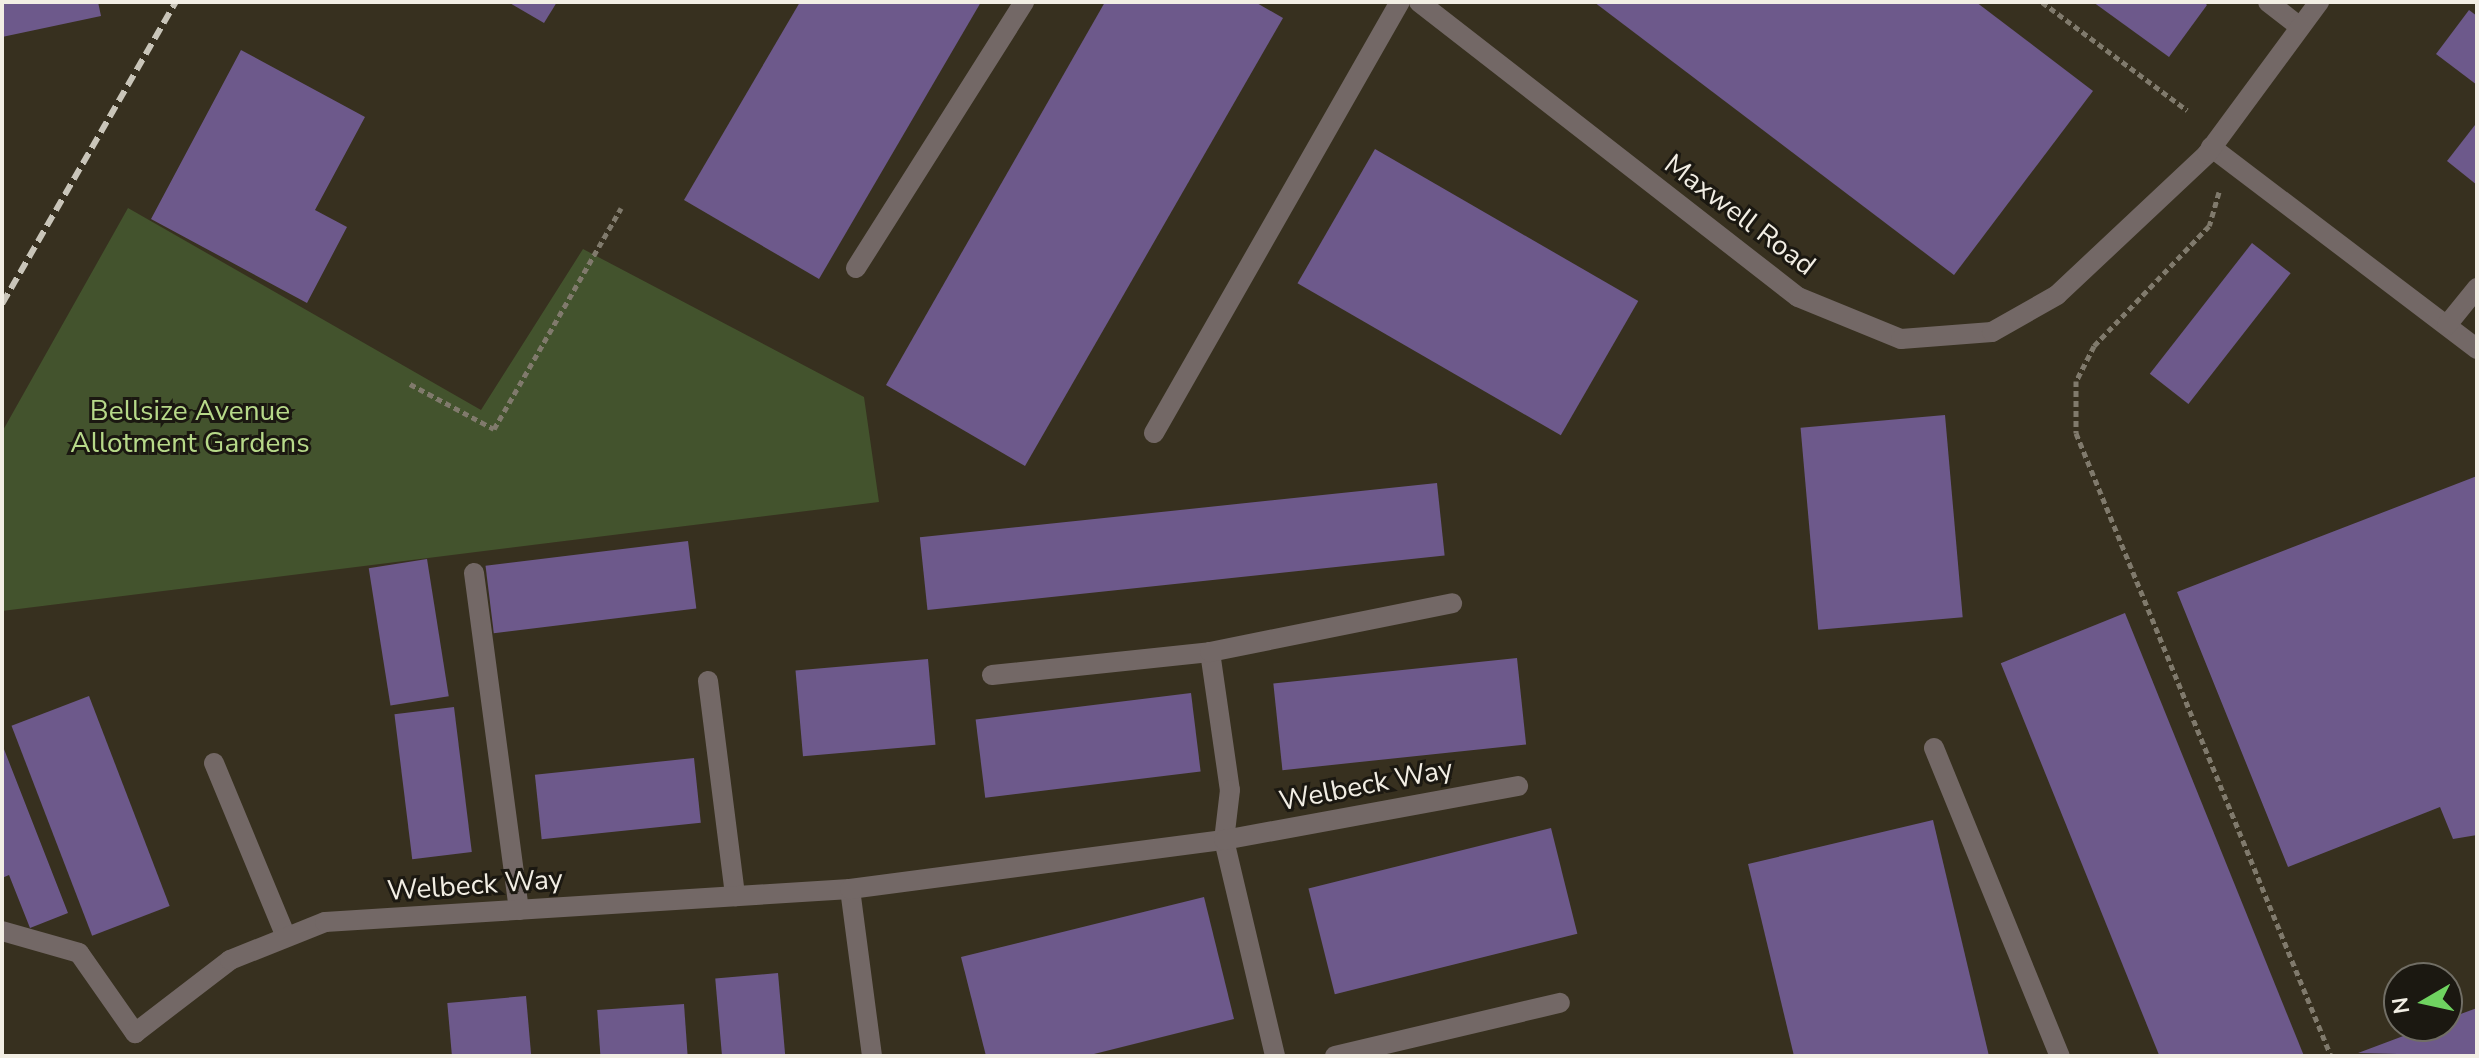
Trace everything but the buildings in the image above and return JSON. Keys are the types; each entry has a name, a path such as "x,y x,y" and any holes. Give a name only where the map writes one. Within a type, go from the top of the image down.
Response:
{"street":[{"path":"856,268 1024,2"},
{"path":"1154,433 1400,2"},
{"name":"Maxwell Road","path":"1419,2 1798,297 1901,339 1992,332 2057,295 2211,147 2319,2"},
{"path":"2268,2 2299,26"},
{"path":"2211,147 2477,349"},
{"path":"2447,325 2477,288"},
{"path":"474,573 519,910"},
{"path":"992,675 1210,652 1452,603"},
{"path":"1210,652 1230,790 1224,840 1275,1056"},
{"path":"708,681 735,896"},
{"path":"1934,748 2060,1056"},
{"path":"214,763 286,937"},
{"name":"Welbeck Way","path":"2,931 79,953 135,1033 230,960 325,922 850,889 1224,840 1518,786"},
{"path":"850,889 872,1056"},
{"path":"1335,1056 1560,1003"}],"path":[{"path":"2042,2 2187,110"},
{"path":"2219,179 2219,206 2209,226 2094,346 2076,381 2076,433 2331,1056"},
{"path":"410,384 494,429 621,208"}],"green space":[{"name":"Bellsize Avenue Allotment Gardens","path":"128,208 481,410 583,249 864,397 879,502 2,611 2,432"}],"railway":[{"path":"2,304 176,2"}]}
